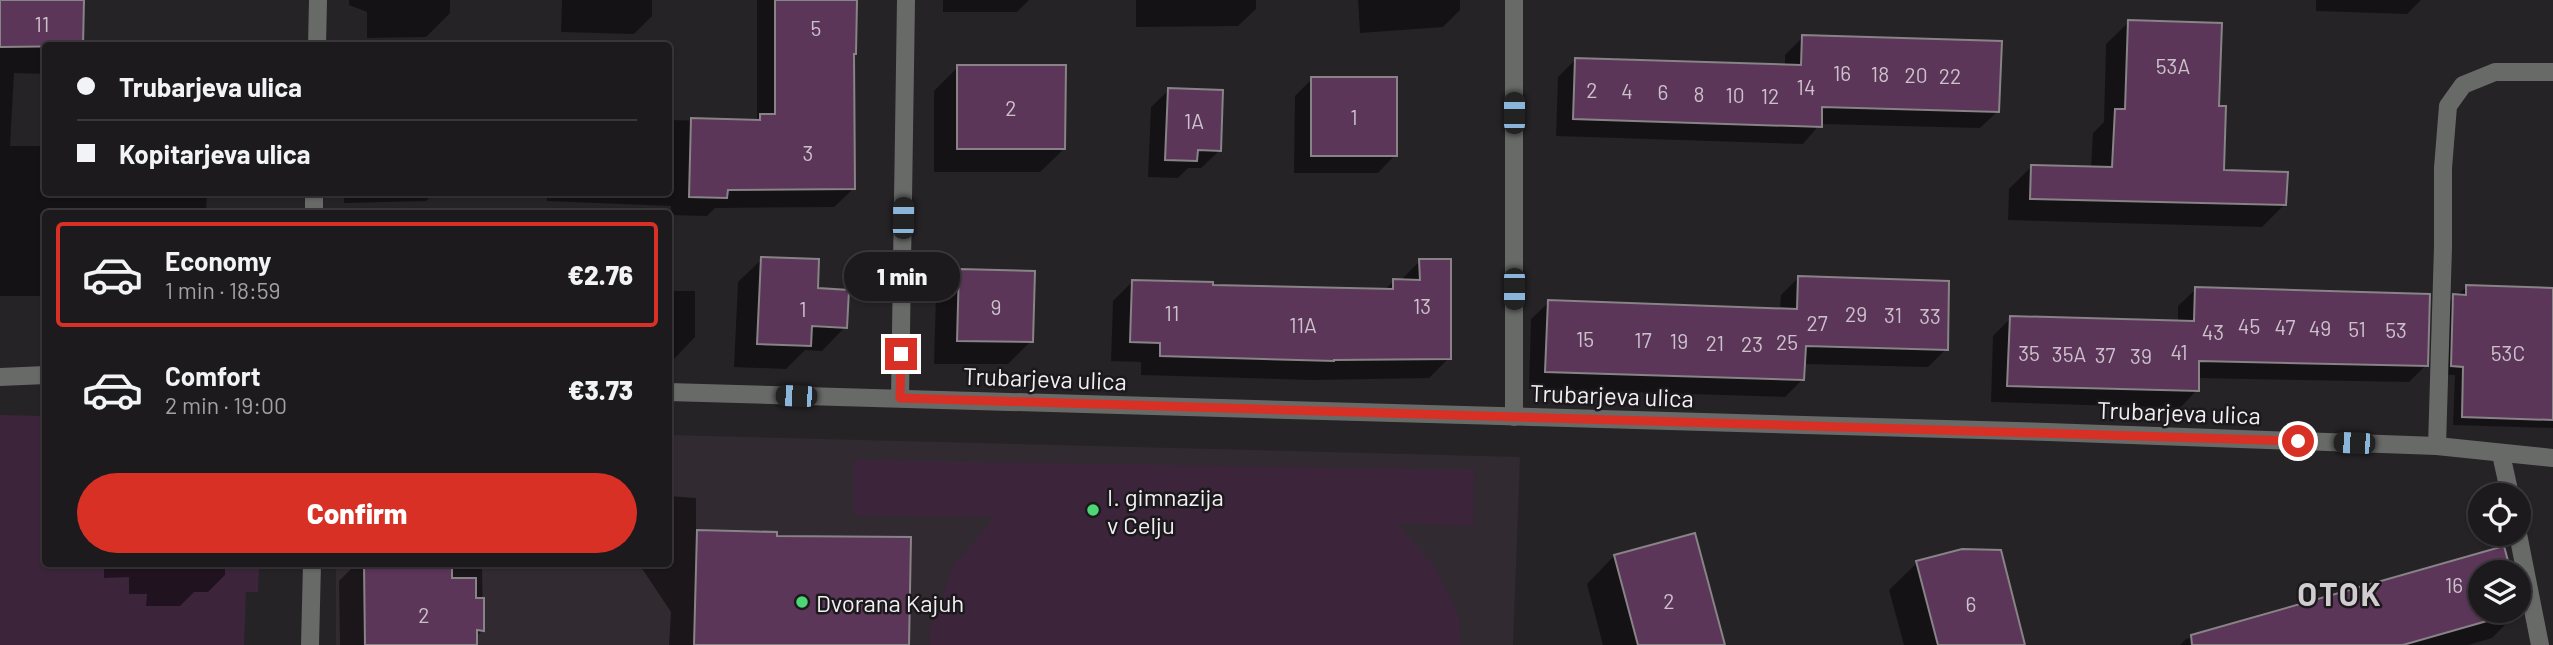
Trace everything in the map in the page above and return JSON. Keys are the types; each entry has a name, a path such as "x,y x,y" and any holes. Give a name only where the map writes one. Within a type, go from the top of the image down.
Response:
{"street":[{"path":"317,42 318,0"},
{"path":"900,398 906,0"},
{"path":"1514,0 1514,417"},
{"path":"2437,446 2443,168 2448,106 2463,85 2495,72 2553,72"},
{"path":"0,377 42,375"},
{"name":"Trubarjeva ulica","path":"672,392 2048,432 2437,446 2553,458"},
{"path":"2501,454 2507,483"},
{"path":"2520,546 2540,645"},
{"path":"310,645 312,567"}],"shaded area":[{"path":"0,415 42,416 42,567 259,567 258,592 246,592 244,645 0,645"},
{"name":"I. gimnazija v Celju","path":"672,435 1520,457 1513,645 336,645 336,567 672,567"},
{"path":"853,460 1474,470 1473,526 1396,523 1435,567 1458,615 1461,645 930,645 929,630 954,565 995,517 853,515"}],"building":[{"path":"0,0 84,0 83,42 42,42 42,46 0,47"},
{"path":"775,0 857,0 854,54 855,189 728,190 727,198 689,197 691,118 760,120 760,114 775,114"},
{"path":"2128,20 2222,23 2219,106 2226,106 2224,170 2288,172 2286,205 2030,199 2031,165 2112,167 2115,109 2125,109"},
{"path":"1802,35 2002,41 1999,112 1822,107 1822,127 1573,119 1575,58 1801,65"},
{"path":"957,65 1066,65 1065,149 957,149"},
{"path":"1311,77 1397,77 1397,156 1311,156"},
{"path":"1168,88 1223,90 1221,151 1198,150 1197,161 1165,160"},
{"path":"761,257 819,259 818,288 849,290 847,328 812,326 811,346 757,344"},
{"path":"1419,259 1451,259 1451,359 1334,361 1160,356 1160,343 1130,342 1132,280 1213,282 1213,285 1393,289 1393,279 1420,280"},
{"path":"959,269 1035,271 1033,342 957,341"},
{"path":"1798,276 1949,281 1948,350 1806,346 1804,380 1545,372 1548,300 1797,309"},
{"path":"2466,285 2553,288 2553,420 2462,417 2463,367 2451,366 2453,294 2466,295"},
{"path":"2195,287 2430,294 2428,366 2199,361 2199,391 2007,386 2010,316 2194,321"},
{"name":"Dvorana Kajuh","path":"697,530 777,532 777,536 911,537 909,645 694,645"},
{"path":"1695,533 1725,645 1638,645 1614,555"},
{"path":"2504,546 2508,560 2468,560 2468,623 2480,623 2403,645 2192,645 2191,635"},
{"path":"1962,549 2001,550 2025,645 1938,645 1916,561"},
{"path":"364,567 452,567 452,578 476,578 476,598 484,598 484,631 477,630 477,645 365,645"}],"place":[{"name":"I. gimnazija v Celju","path":"1093,510"},
{"name":"Dvorana Kajuh","path":"802,602"}],"district":[{"name":"OTOK","path":"2340,593"}],"route":[{"path":"901,354 900,398 2298,441"}]}
